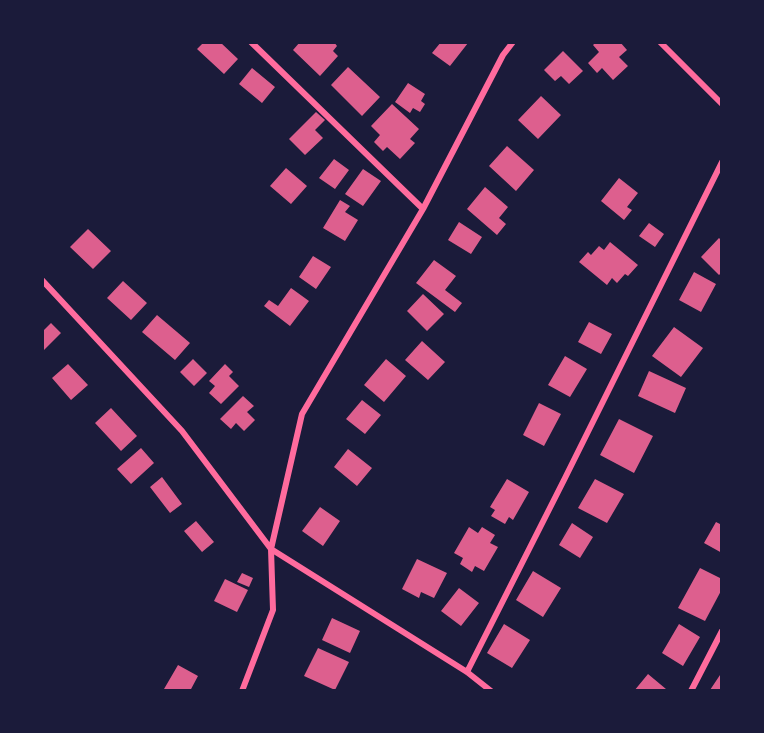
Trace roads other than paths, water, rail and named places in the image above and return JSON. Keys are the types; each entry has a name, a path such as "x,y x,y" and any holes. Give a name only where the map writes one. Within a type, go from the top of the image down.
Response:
{"street":[{"path":"251,42 423,209"},
{"path":"242,691 273,610 270,549 302,414 423,209 503,55 513,42"},
{"path":"660,42 722,104"},
{"path":"467,672 722,162"},
{"path":"42,280 182,431 270,549 467,672 491,691"},
{"path":"691,691 722,631"}]}
